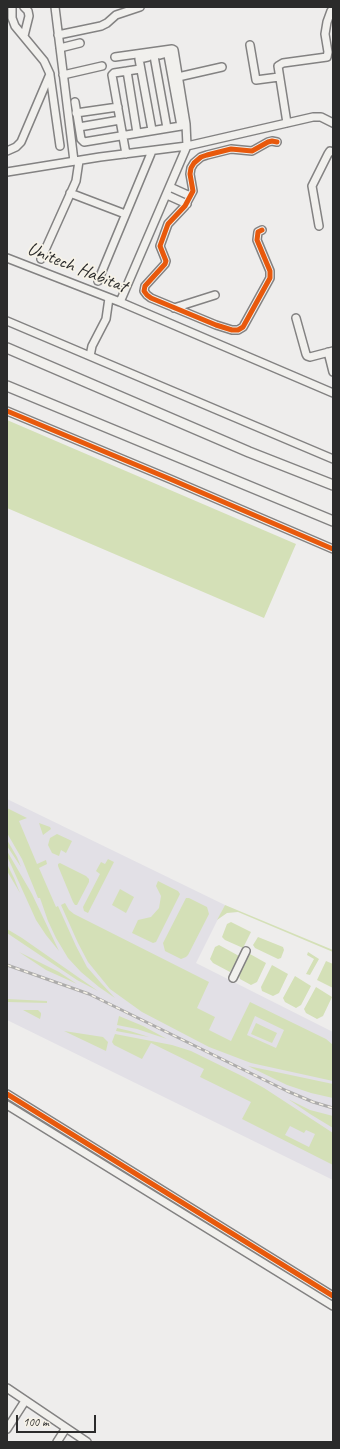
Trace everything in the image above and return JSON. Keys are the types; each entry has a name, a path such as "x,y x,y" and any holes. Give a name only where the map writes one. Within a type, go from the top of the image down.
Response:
{"main road":[{"path":"7,348 249,452 333,485"},
{"path":"7,386 333,521"}],"street":[{"path":"12,7 9,18 44,61 50,74 60,146"},
{"path":"24,7 28,11 29,16 24,36"},
{"path":"30,7 34,13 32,24"},
{"path":"41,260 76,181 76,161 63,75 55,7"},
{"path":"58,35 104,24 116,15 139,7"},
{"path":"287,122 278,66 283,63 325,58 328,55 325,34 330,10"},
{"path":"60,48 80,43"},
{"path":"250,45 256,80 280,77"},
{"path":"115,58 173,49 186,124 187,146 120,302"},
{"path":"75,102 81,139 84,142 181,125 167,53 139,58 152,130"},
{"path":"154,56 167,128"},
{"path":"63,75 102,66"},
{"path":"178,77 222,67"},
{"path":"126,154 112,75 114,73 140,68"},
{"path":"127,71 137,133"},
{"path":"7,151 16,147 21,142 50,74"},
{"path":"76,113 118,107"},
{"path":"7,172 187,146 287,122 321,117 333,123"},
{"path":"79,127 120,120"},
{"path":"262,230 258,232 256,240 270,271 270,278 243,327 238,330 232,330 216,325 174,308 151,298 144,291 145,286 165,264 166,261 160,246 168,224 186,204 193,191 190,174 191,168 201,157 231,149 252,151 272,140 277,142"},
{"path":"98,281 152,151"},
{"path":"319,226 312,186 329,152 333,152"},
{"path":"170,187 190,196"},
{"path":"70,193 125,214"},
{"path":"167,194 186,204"},
{"name":"Unitech Habitat","path":"7,258 120,302 333,393"},
{"path":"174,308 215,295"},
{"path":"90,356 92,346 106,319 109,298"},
{"path":"296,318 306,354 310,357 330,352 333,372"},
{"path":"7,321 333,459"},
{"path":"7,411 170,478 333,549"},
{"path":"233,978 246,951"},
{"path":"7,1094 333,1296"},
{"path":"7,1105 333,1306"},
{"path":"7,1388 88,1442"},
{"path":"7,1430 25,1401"},
{"path":"57,1442 66,1428"}],"shaded area":[{"path":"7,799 225,905 196,963 333,1032 333,1180 7,1020"}],"green space":[{"path":"7,420 296,544 264,618 7,508"},
{"path":"7,808 27,818 19,821 37,864 46,860 47,864 39,868 56,907 58,906 87,967 115,998 81,972 68,958 56,938 22,859 7,833"},
{"path":"39,823 50,827 51,829 43,835"},
{"path":"57,834 72,841 66,853 61,850 59,856 52,853 48,845 50,838"},
{"path":"7,840 17,857 21,867 7,846"},
{"path":"7,851 32,894 59,951 36,920 7,856"},
{"path":"108,859 114,862 88,913 84,911 83,907 100,874 96,871 101,862 105,864"},
{"path":"60,863 89,879 89,882 77,905 73,902 58,866"},
{"path":"7,864 14,878 20,893 7,871"},
{"path":"158,881 178,891 180,894 156,942 153,943 132,933 138,920 151,917 159,908 161,896 156,886"},
{"path":"120,889 134,897 126,913 112,905"},
{"path":"186,898 207,907 209,914 188,955 181,959 165,951 163,943"},
{"path":"65,903 69,910 74,914 209,982 197,1008 215,1017 209,1030 231,1041 250,1002 326,1039 333,1045 333,1081 251,1063 209,1047 142,1012 110,989 88,962 61,905","holes":["255,1016 284,1030 276,1048 247,1035"]},
{"path":"225,905 333,950 333,952 238,912 227,913 217,920"},
{"path":"231,922 251,932 243,948 225,940 222,937 227,924"},
{"path":"7,929 98,991 77,980 7,933"},
{"path":"258,937 283,947 284,950 281,958 278,959 255,948 253,945"},
{"path":"219,945 239,956 230,972 213,963 210,959 215,947"},
{"path":"19,952 59,972 77,984 46,970"},
{"path":"308,952 319,959 310,975 306,974 314,959 307,955"},
{"path":"250,954 266,963 257,982 251,985 240,979 239,975"},
{"path":"326,961 333,964 333,988 317,980"},
{"path":"272,965 288,974 279,993 273,996 262,991 261,987"},
{"path":"295,976 311,986 301,1005 296,1008 285,1002 283,998"},
{"path":"316,987 332,997 323,1016 317,1019 306,1013 304,1009"},
{"path":"7,999 47,1001 47,1003 7,1002"},
{"path":"23,1010 38,1010 41,1013 40,1019"},
{"path":"119,1016 143,1026 167,1039 137,1029 117,1025"},
{"path":"256,1023 277,1033 272,1043 251,1034"},
{"path":"117,1028 130,1031 149,1037 116,1031"},
{"path":"64,1031 103,1037 108,1042 106,1051"},
{"path":"115,1034 172,1045 191,1051 264,1088 333,1133 333,1165 242,1119 251,1102 200,1077 204,1069 151,1043 142,1059 114,1045 112,1042","holes":["290,1126 304,1133 306,1130 315,1134 309,1147 285,1135"]},
{"path":"248,1066 333,1084 333,1098 287,1085"},
{"path":"288,1099 310,1110 333,1116 333,1128 310,1114"}],"railway":[{"path":"7,965 89,994 287,1091 313,1102 333,1108"}],"cycle path":[{"path":"262,230 258,232 257,240 270,271 270,278 243,327 238,330 232,330 216,325 151,298 144,291 145,286 165,264 166,261 160,246 168,224 185,206 193,191 190,174 194,163 201,157 207,155 231,149 252,151 268,142 277,142"},
{"path":"7,411 333,549"},
{"path":"7,1094 333,1296"}]}
